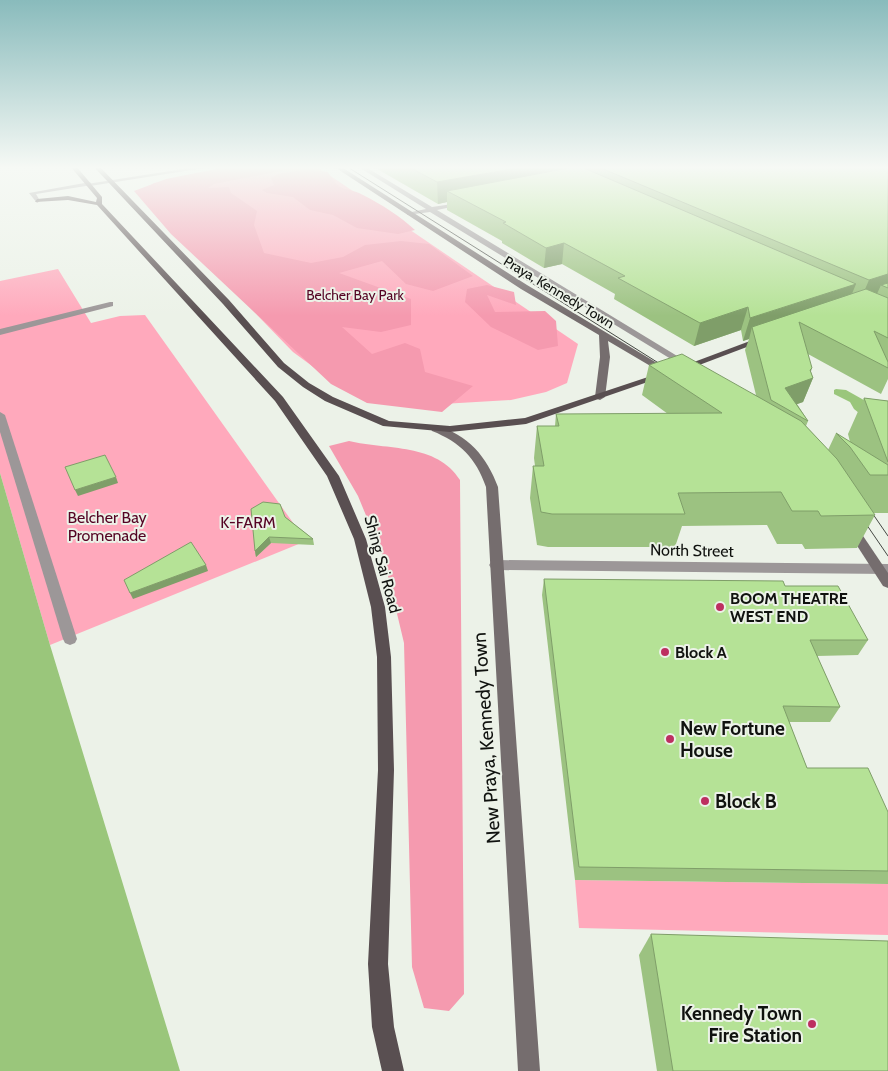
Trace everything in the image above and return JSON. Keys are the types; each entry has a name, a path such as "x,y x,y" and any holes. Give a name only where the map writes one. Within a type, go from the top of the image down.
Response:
{"main road":[{"name":"Shing Sai Road","path":"110,216 279,399 333,476 360,539 378,607 384,657 386,770 378,964 383,1026 393,1071"},
{"path":"145,216 281,365 306,385 329,399 387,424 436,429 469,428 526,421 673,375 689,366 774,336"},
{"name":"Praya, Kennedy Town","path":"412,216 603,335 673,375"},
{"path":"600,397 605,357 603,335"},
{"name":"New Praya, Kennedy Town","path":"436,429 450,434 479,456 488,471 492,487 529,1071"},
{"path":"847,520 883,569 888,584"}],"street":[{"name":"Praya, Kennedy Town","path":"442,216 689,366"},
{"path":"0,332 110,304"},
{"path":"0,415 70,639"},
{"name":"North Street","path":"496,565 883,569"}],"green space":[{"path":"155,216 256,216 254,225 264,253 311,263 343,257 365,245 401,241 429,244 473,276 433,291 406,284 382,261 339,273 411,299 411,325 381,332 342,327 372,354 405,343 420,349 425,372 473,386 442,412 367,403 331,384 171,234"},
{"name":"Belcher Bay Park","path":"161,216 390,216 578,344 567,383 546,392 511,400 442,404 323,374 293,352"},
{"path":"335,216 397,216 415,230 398,234 357,228"},
{"name":"Belcher Bay Promenade","path":"58,269 91,323 120,316 145,315 306,541 50,645 0,473 0,281"},
{"path":"487,285 514,292 516,305 487,295 495,312 545,311 556,321 558,346 538,350 491,327 465,302 467,289"},
{"path":"349,441 425,454 450,468 460,480 464,994 449,1011 424,1008 412,967 404,643 384,559 358,496 329,446"},
{"path":"575,880 888,884 888,935 579,928"}],"shaded area":[{"path":"836,389 846,390 878,408 859,413 850,402 834,394"},
{"path":"0,473 50,645 180,1071 0,1071"}],"building":[{"path":"495,216 696,216 856,284 750,318 748,307 700,323 618,278 625,276 564,243 546,248 503,223 506,222"},
{"path":"716,216 888,216 888,274 869,280"},
{"path":"888,283 888,288 881,285"},
{"path":"866,289 888,298 888,338 874,331 888,362 888,368 799,322 813,378 785,388 808,421 771,400 752,327"},
{"path":"682,354 801,421 837,459 875,515 821,516 818,511 792,511 781,492 678,493 685,514 552,514 541,512 533,466 544,466 537,426 559,426 556,414 722,413 649,365"},
{"path":"864,398 888,401 888,462"},
{"path":"836,433 888,465 888,475 870,475 850,447"},
{"path":"105,455 116,477 75,490 65,467"},
{"path":"263,502 280,504 285,517 313,539 269,537 255,551 251,509"},
{"path":"191,542 206,565 130,593 124,580"},
{"name":"New Fortune House","path":"544,579 783,581 785,586 838,586 868,640 810,640 840,707 783,706 807,768 868,768 888,812 888,871 579,867"},
{"path":"651,934 888,941 888,1071 673,1071"}],"tram line":[{"path":"425,216 668,369"},
{"path":"866,504 888,536"},
{"path":"860,515 888,556"}],"place":[{"name":"BOOM THEATRE WEST END","path":"720,607"},
{"name":"Block A","path":"665,652"},
{"name":"New Fortune House","path":"670,739"},
{"name":"Block B","path":"705,801"},
{"name":"Kennedy Town Fire Station","path":"812,1024"}],"park label":[{"name":"K-FARM","path":"248,522"}]}
